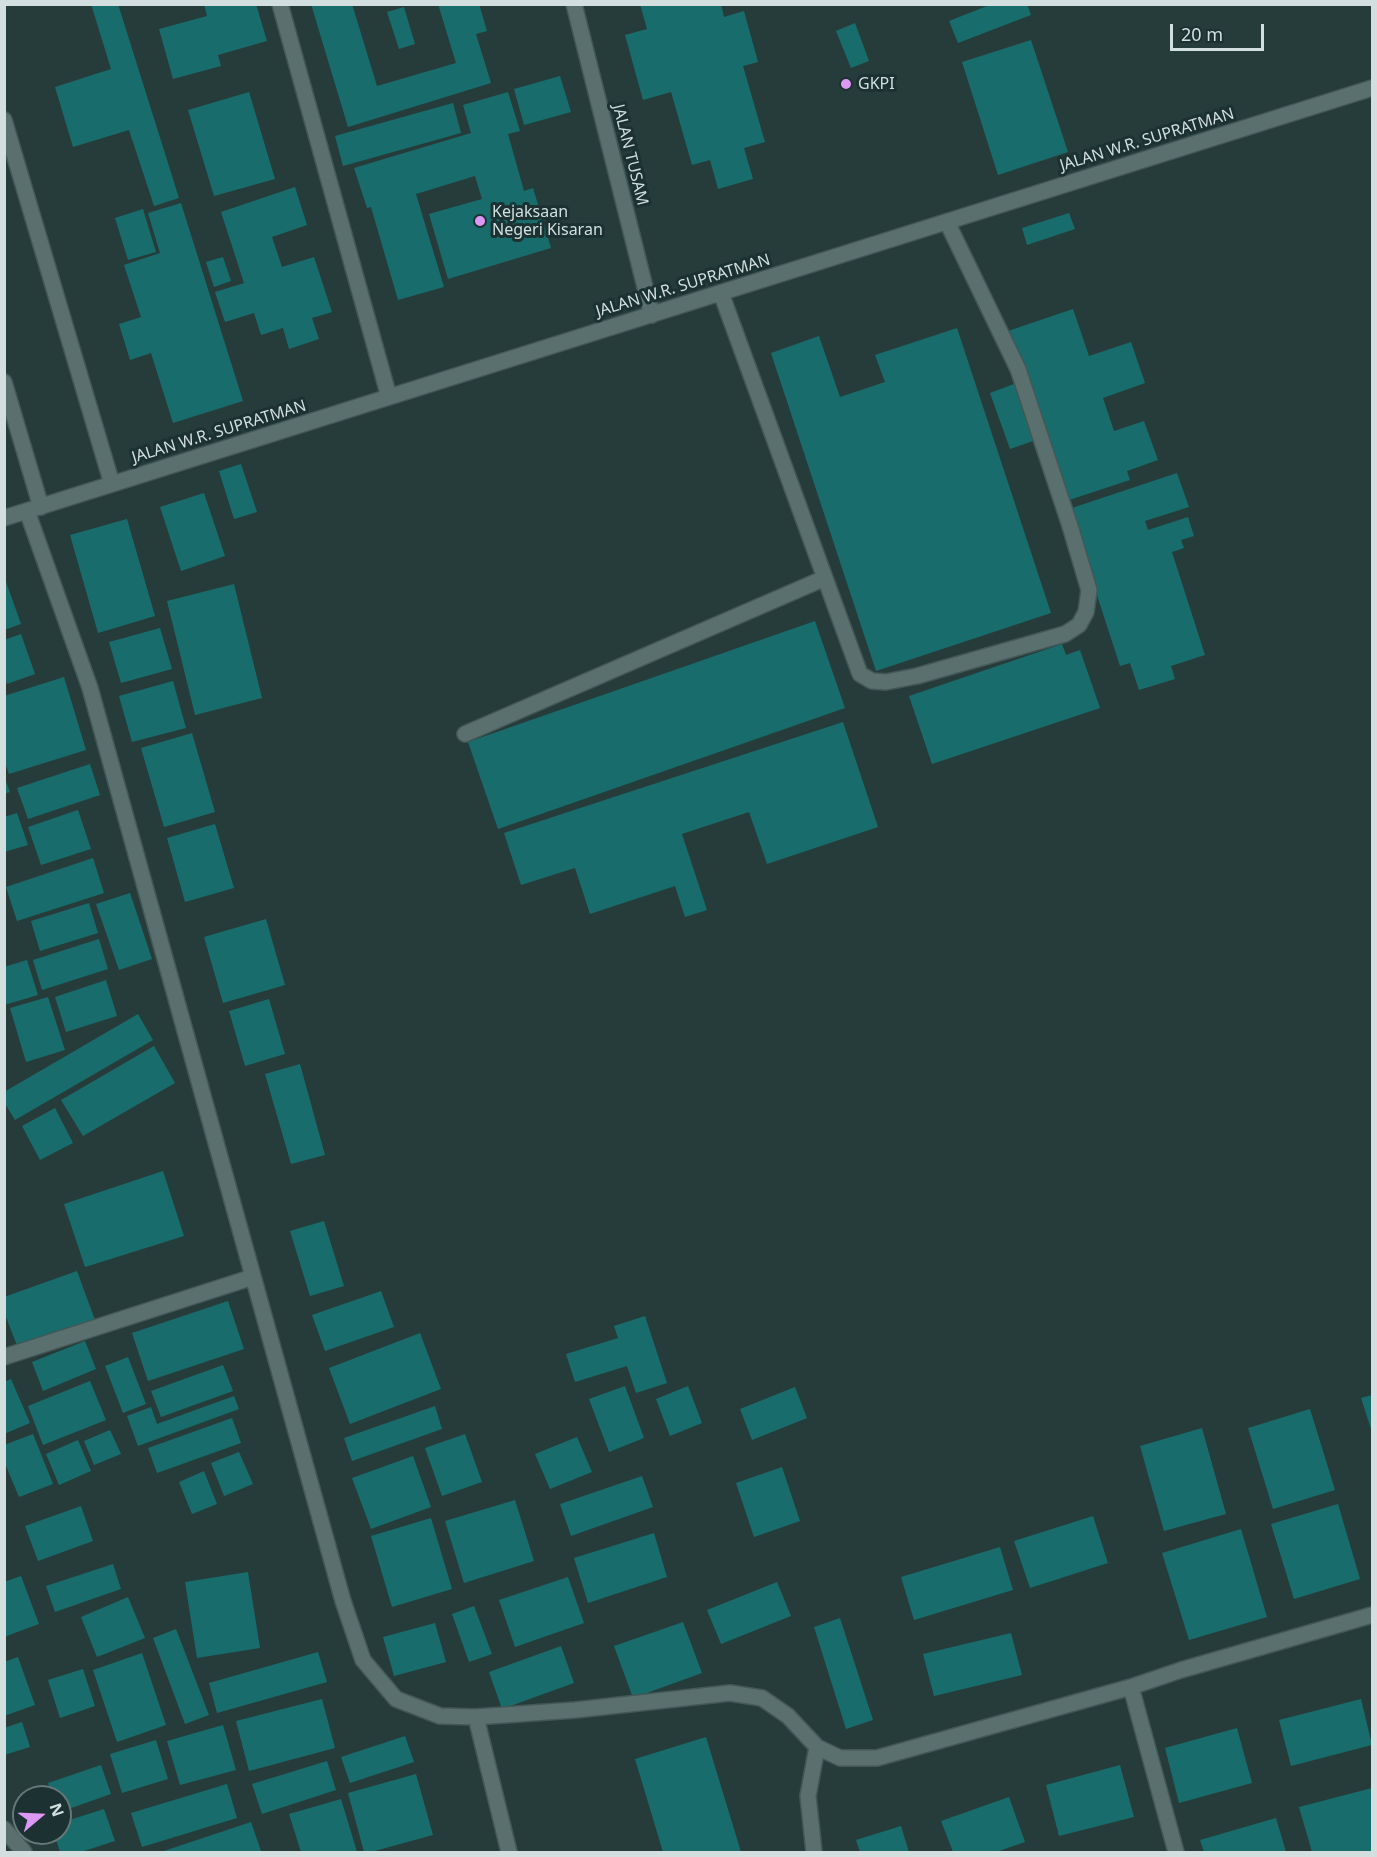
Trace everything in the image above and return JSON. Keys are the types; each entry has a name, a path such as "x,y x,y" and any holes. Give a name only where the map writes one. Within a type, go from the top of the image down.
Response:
{"street":[{"path":"280,4 389,397"},
{"name":"JALAN TUSAM","path":"574,4 652,315"},
{"name":"JALAN W.R. SUPRATMAN","path":"4,518 1372,88"},
{"path":"4,120 112,484"},
{"path":"721,293 860,674 872,681 886,682 917,676 1065,634 1079,625 1086,612 1089,590 1018,369 947,222"},
{"path":"4,382 34,509 90,688 343,1601 363,1660 396,1699 440,1716 476,1717 575,1710 730,1693 762,1698 788,1716 817,1747 840,1758 877,1758 1131,1687 1181,1670 1372,1615"},
{"path":"465,734 825,578"},
{"path":"4,1357 253,1277"},
{"path":"1131,1687 1176,1852"},
{"path":"476,1717 509,1852"},
{"path":"814,1852 808,1796 817,1747"},
{"path":"4,1829 24,1852"}],"building":[{"path":"91,4 118,4 179,198 154,206 129,130 73,147 55,87 111,69"},
{"path":"204,4 256,4 267,41 218,55 221,66 173,79 159,29 207,16"},
{"path":"311,4 352,4 377,86 456,63 438,4 479,4 487,31 476,34 491,83 348,127"},
{"path":"640,4 721,4 724,17 744,11 758,62 743,66 765,142 744,148 753,179 718,189 710,160 692,165 671,92 643,100 625,35 647,29"},
{"path":"992,4 1027,4 1031,15 958,43 949,21"},
{"path":"404,7 415,44 399,49 387,12"},
{"path":"855,23 869,61 851,68 836,31"},
{"path":"1031,40 1068,152 998,175 962,62"},
{"path":"560,76 571,112 524,125 514,89"},
{"path":"249,92 275,179 214,196 188,110"},
{"path":"508,92 520,131 508,134 524,191 533,188 551,248 448,279 429,214 482,199 475,176 416,194 444,287 398,300 371,207 367,208 354,168 471,133 463,105"},
{"path":"453,103 461,133 343,166 335,136"},
{"path":"295,187 307,225 272,237 282,267 314,257 332,312 312,318 319,339 289,349 283,328 261,335 254,313 225,322 215,292 244,283 221,212"},
{"path":"181,203 243,401 173,423 151,353 130,360 119,324 141,317 124,265 160,253 148,213"},
{"path":"143,209 156,252 128,260 115,218"},
{"path":"1069,213 1075,229 1027,245 1022,228"},
{"path":"223,257 231,281 214,287 206,262"},
{"path":"1073,309 1089,356 1131,342 1145,383 1103,398 1114,431 1144,421 1158,460 1127,471 1130,480 1066,501 1008,331"},
{"path":"957,328 1051,613 876,671 771,353 819,336 840,397 885,382 875,355"},
{"path":"1019,382 1039,439 1010,449 990,393"},
{"path":"241,464 257,512 234,519 219,471"},
{"path":"1177,473 1189,507 1145,521 1148,530 1188,517 1194,536 1181,540 1184,548 1172,552 1205,655 1171,666 1175,679 1139,690 1130,663 1120,666 1069,509"},
{"path":"204,493 225,556 181,571 160,507"},
{"path":"127,519 155,616 98,633 70,535"},
{"path":"4,576 21,624 4,630"},
{"path":"234,584 262,698 195,715 167,601"},
{"path":"815,621 845,708 498,829 468,742"},
{"path":"160,628 172,669 121,683 109,642"},
{"path":"21,634 35,674 7,684 4,675 4,640"},
{"path":"1062,644 1066,655 1080,650 1100,708 932,764 909,696"},
{"path":"64,677 86,750 9,774 4,760 4,696"},
{"path":"173,681 186,728 132,742 119,696"},
{"path":"843,722 878,827 767,864 749,812 682,834 707,910 685,917 675,886 590,914 575,868 521,885 504,833"},
{"path":"192,733 215,812 164,827 141,748"},
{"path":"90,764 100,795 28,819 17,788"},
{"path":"4,776 10,792 4,794"},
{"path":"78,810 91,849 41,865 28,827"},
{"path":"17,813 28,845 4,852 4,817"},
{"path":"215,824 234,888 185,902 167,838"},
{"path":"93,858 104,893 17,921 6,887"},
{"path":"130,893 152,959 119,970 96,904"},
{"path":"89,903 98,933 40,951 31,921"},
{"path":"266,919 285,985 223,1003 204,937"},
{"path":"99,939 108,969 42,990 33,960"},
{"path":"27,960 38,995 4,1005 4,967"},
{"path":"106,980 117,1016 66,1032 55,997"},
{"path":"48,997 65,1050 26,1062 10,1008"},
{"path":"269,999 285,1054 245,1066 229,1011"},
{"path":"138,1014 153,1040 15,1120 4,1102 4,1092"},
{"path":"154,1046 175,1083 83,1136 61,1100"},
{"path":"300,1064 325,1155 291,1164 265,1074"},
{"path":"55,1108 73,1143 40,1160 22,1126"},
{"path":"163,1171 184,1236 85,1267 64,1204"},
{"path":"324,1221 344,1286 310,1296 290,1231"},
{"path":"77,1271 95,1320 18,1348 4,1312 4,1297"},
{"path":"381,1291 394,1327 325,1351 312,1315"},
{"path":"228,1301 244,1349 148,1381 132,1333"},
{"path":"645,1316 667,1383 636,1393 627,1366 575,1382 566,1354 618,1338 614,1326"},
{"path":"420,1333 441,1389 350,1424 329,1368"},
{"path":"85,1341 96,1369 43,1391 32,1362"},
{"path":"128,1357 146,1404 123,1413 105,1366"},
{"path":"223,1365 233,1391 161,1417 151,1391"},
{"path":"11,1379 30,1423 4,1434 4,1382"},
{"path":"90,1381 106,1420 43,1445 28,1406"},
{"path":"625,1386 644,1438 609,1452 589,1399"},
{"path":"688,1386 702,1423 670,1436 656,1399"},
{"path":"795,1387 807,1418 752,1440 740,1409"},
{"path":"1372,1395 1372,1432 1361,1398"},
{"path":"234,1396 239,1409 138,1446 127,1416 151,1407 157,1424"},
{"path":"435,1406 442,1429 352,1461 344,1438"},
{"path":"1310,1409 1335,1490 1273,1509 1248,1428"},
{"path":"232,1418 241,1443 157,1473 148,1448"},
{"path":"1202,1428 1226,1514 1164,1531 1140,1446"},
{"path":"110,1430 121,1454 94,1465 84,1441"},
{"path":"33,1434 53,1484 19,1497 4,1461 4,1445"},
{"path":"465,1434 482,1482 442,1496 425,1448"},
{"path":"577,1437 592,1472 550,1489 535,1454"},
{"path":"78,1440 91,1471 59,1485 46,1454"},
{"path":"239,1452 253,1484 224,1496 211,1463"},
{"path":"413,1456 431,1507 371,1529 352,1478"},
{"path":"782,1467 800,1521 754,1537 736,1483"},
{"path":"204,1471 217,1504 192,1514 179,1482"},
{"path":"642,1476 653,1507 571,1536 560,1504"},
{"path":"515,1500 534,1561 464,1583 445,1521"},
{"path":"1338,1504 1360,1579 1294,1599 1271,1524"},
{"path":"81,1506 93,1541 38,1561 25,1526"},
{"path":"1093,1516 1108,1563 1030,1588 1014,1541"},
{"path":"431,1518 452,1589 392,1607 371,1536"},
{"path":"1241,1529 1267,1617 1189,1640 1162,1553"},
{"path":"654,1533 667,1577 588,1603 574,1558"},
{"path":"1000,1547 1013,1590 914,1620 901,1577"},
{"path":"113,1564 121,1589 55,1612 46,1586"},
{"path":"248,1572 260,1648 197,1658 185,1582"},
{"path":"21,1576 39,1624 4,1637 4,1582"},
{"path":"568,1577 584,1623 515,1647 499,1600"},
{"path":"777,1582 791,1616 721,1644 707,1610"},
{"path":"128,1597 145,1638 97,1657 81,1617"},
{"path":"474,1606 492,1654 469,1662 452,1614"},
{"path":"840,1618 873,1720 846,1729 814,1627"},
{"path":"683,1622 702,1673 633,1698 614,1646"},
{"path":"435,1623 446,1662 394,1676 383,1637"},
{"path":"176,1629 209,1715 185,1724 153,1638"},
{"path":"1011,1633 1022,1675 934,1696 923,1654"},
{"path":"561,1646 574,1683 502,1709 489,1672"},
{"path":"318,1652 327,1682 217,1713 209,1683"},
{"path":"142,1653 166,1725 117,1742 93,1670"},
{"path":"18,1657 35,1705 4,1716 4,1662"},
{"path":"83,1669 95,1706 60,1718 48,1680"},
{"path":"322,1699 335,1748 249,1771 236,1721"},
{"path":"1361,1699 1372,1745 1291,1766 1279,1720"},
{"path":"22,1722 30,1747 4,1755 4,1728"},
{"path":"223,1725 236,1770 180,1785 167,1741"},
{"path":"1237,1728 1252,1783 1179,1803 1165,1748"},
{"path":"405,1736 414,1762 350,1783 341,1757"},
{"path":"706,1737 741,1852 663,1852 635,1759"},
{"path":"156,1740 168,1779 122,1793 110,1754"},
{"path":"327,1761 336,1790 262,1814 252,1784"},
{"path":"101,1765 111,1794 72,1808 72,1785 49,1785 48,1783"},
{"path":"1120,1765 1134,1817 1059,1836 1046,1785"},
{"path":"416,1774 433,1835 364,1852 348,1793"},
{"path":"227,1784 237,1818 142,1847 131,1813"},
{"path":"1372,1788 1372,1851 1312,1852 1299,1807"},
{"path":"1009,1797 1025,1842 996,1852 953,1852 941,1821"},
{"path":"341,1799 357,1852 301,1852 289,1814"},
{"path":"104,1809 115,1841 81,1852 60,1852 58,1845 72,1845 72,1819"},
{"path":"1276,1818 1286,1852 1204,1852 1200,1840"},
{"path":"251,1822 261,1851 161,1852"},
{"path":"901,1826 909,1852 860,1852 856,1840"}],"place":[{"name":"GKPI","path":"846,84"},
{"name":"Kejaksaan Negeri Kisaran","path":"480,221"}]}
